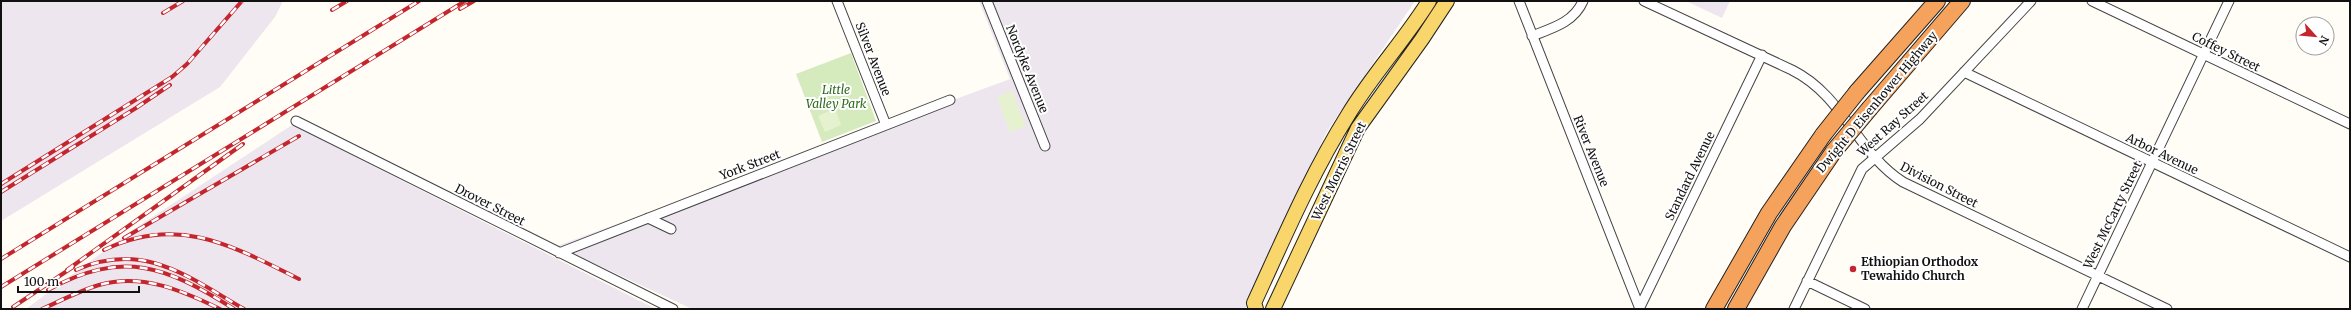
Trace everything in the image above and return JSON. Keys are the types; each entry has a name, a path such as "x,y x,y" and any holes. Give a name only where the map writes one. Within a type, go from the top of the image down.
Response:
{"highway":[{"name":"Dwight D Eisenhower Highway","path":"1714,309 1769,213 1823,134 1857,92 1937,1"},
{"name":"Dwight D Eisenhower Highway","path":"1736,309 1783,226 1834,151 1962,1"}],"main road":[{"name":"West Morris Street","path":"1274,309 1343,159 1366,116 1422,39 1447,1"},
{"name":"West Morris Street","path":"1255,306 1265,279 1334,138 1354,104 1428,2"},
{"path":"1398,72 1397,60 1423,25 1428,2"},
{"path":"1343,159 1342,151 1347,136 1374,92 1375,76"},
{"path":"1265,279 1274,309"}],"street":[{"name":"Silver Avenue","path":"838,1 886,125"},
{"name":"Nordyke Avenue","path":"986,1 1045,146"},
{"name":"River Avenue","path":"1519,1 1640,308"},
{"path":"1532,36 1568,20 1583,1"},
{"name":"Division Street","path":"1644,1 1802,75 1823,91 1836,104 1874,157 1888,172 1907,185 2167,309"},
{"name":"West Ray Street","path":"1794,309 1860,173 1874,157 1914,125 2031,1"},
{"name":"Coffey Street","path":"2092,1 2350,124"},
{"name":"West McCarty Street","path":"2082,309 2229,1"},
{"name":"Standard Avenue","path":"1640,308 1762,56"},
{"name":"Arbor Avenue","path":"1964,72 2350,257"},
{"name":"York Street","path":"559,253 950,100"},
{"name":"Drover Street","path":"296,121 673,309"},
{"path":"648,218 671,229"},
{"path":"1807,281 1865,309"}],"shaded area":[{"path":"1,1 283,1 275,17 220,87 1,221"},
{"path":"979,1 1415,1 1326,133 1246,309 692,309 557,246 1010,79"},
{"path":"1686,1 1730,1 1722,18"},
{"path":"292,125 656,309 26,309 131,231"}],"green space":[{"name":"Little Valley Park","path":"851,53 876,121 822,142 796,74"},
{"path":"1012,91 1026,126 1010,132 997,97"},
{"path":"835,109 841,125 825,132 818,116"}],"railway":[{"path":"163,13 183,1"},
{"path":"1,184 172,77 187,64 242,1"},
{"path":"332,10 347,1"},
{"path":"1,259 419,1"},
{"path":"1,287 465,1"},
{"path":"460,9 474,1"},
{"path":"1,192 136,108 170,85"},
{"path":"124,238 299,136"},
{"path":"67,270 243,144"},
{"path":"104,250 131,240 156,235 181,235 204,239 228,246 251,255 299,279"},
{"path":"76,270 100,262 123,259 144,261 164,266 184,275 244,309"},
{"path":"13,307 73,267"},
{"path":"48,290 75,277 99,270 122,267 144,268 165,273 187,282 234,309"},
{"path":"42,309 99,285 131,281 161,285 220,309"}],"place":[{"name":"Ethiopian Orthodox Tewahido Church","path":"1853,269"}]}
